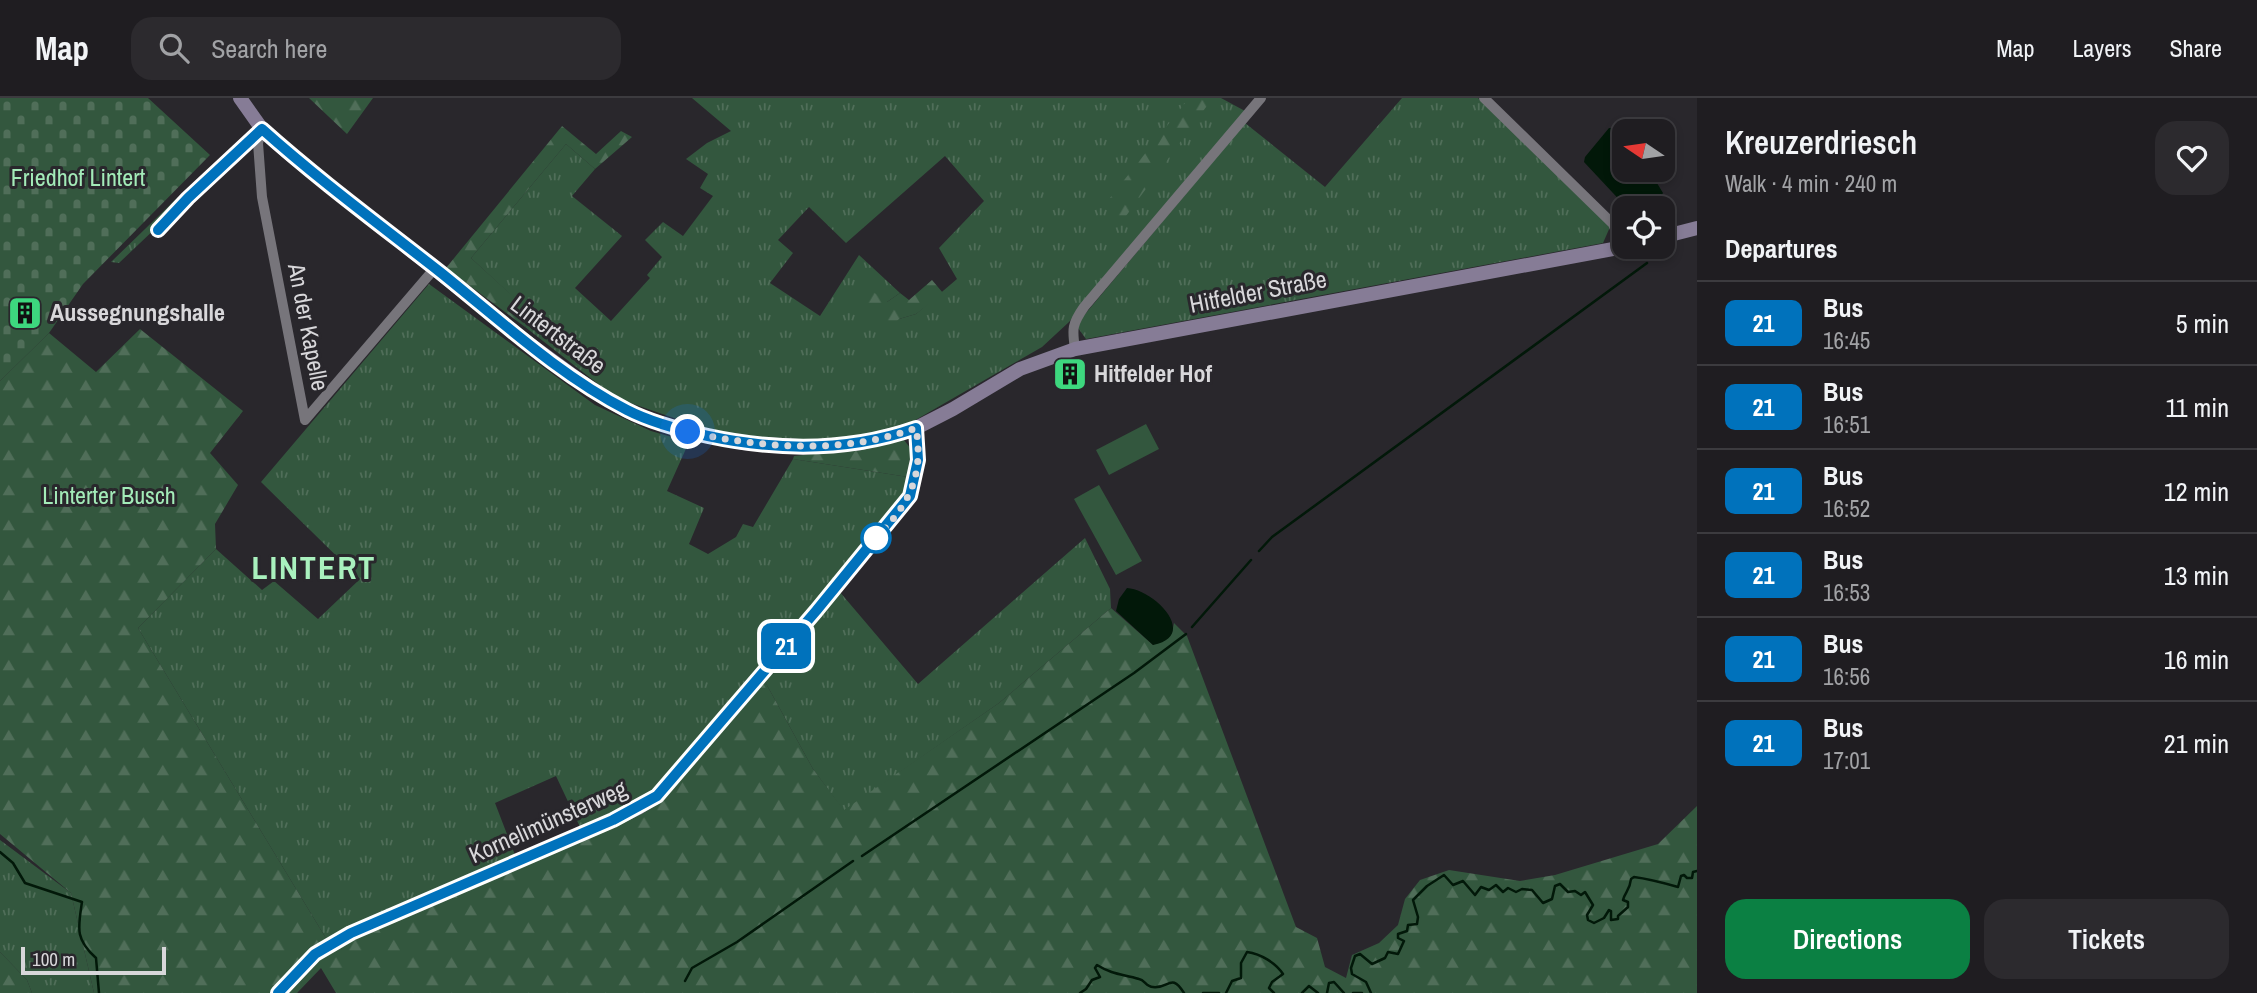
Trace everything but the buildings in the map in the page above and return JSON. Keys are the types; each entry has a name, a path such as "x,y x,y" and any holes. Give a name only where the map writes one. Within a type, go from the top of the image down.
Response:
{"main road":[{"name":"Lintertstraße","path":"240,98 262,129 308,168 568,373 629,412 659,423 732,441 791,447 862,443 916,428"},
{"path":"1675,234 1697,228"},
{"name":"Hitfelder Straße","path":"916,428 1020,369 1075,349 1612,249"},
{"name":"Kornelimünsterweg","path":"278,993 315,954 351,933 613,820 657,796 837,587 910,496 918,460 916,428"}],"street":[{"path":"1075,349 1074,322 1084,307 1261,98"},
{"path":"1484,98 1612,223"},
{"name":"An der Kapelle","path":"262,129 258,142 262,197 305,420 435,268"}],"green space":[{"name":"Friedhof Lintert","path":"0,98 148,98 210,155 83,284 49,333 0,381"},
{"path":"309,98 373,98 347,134"},
{"path":"692,98 1221,98 1245,111 1069,322 1042,347 912,422 875,434 785,441 697,426 616,398 525,327 535,317 471,258 566,144 595,169 572,196 622,236 575,288 611,321 650,278 647,275 662,257 645,240 663,222 683,236 713,196 700,188 708,174 686,159 707,143 731,131","holes":["945,156 984,201 939,248 957,279 916,314 899,319 887,302 900,293 859,255 820,316 770,283 793,253 778,240 809,207 846,243"]},
{"path":"1189,98 1201,98 1209,103 1123,220 1106,203"},
{"path":"1402,98 1478,98 1610,227 1603,243 1086,339 1078,328 1081,319 1245,123 1325,187"},
{"path":"562,126 596,154 621,131 632,137 595,169 566,144 471,258 536,317 525,327 446,268"},
{"path":"178,197 179,206 119,263 111,262"},
{"path":"932,280 943,293 916,314 899,319 888,329 855,297 868,288 887,302 900,293 909,300"},
{"path":"429,284 595,405 651,431 689,442 667,491 704,508 689,544 708,554 736,537 743,524 753,527 793,459 908,477 904,493 843,572 662,785 635,804 580,827 556,776 495,803 515,855 327,940 138,628 216,549 262,590 274,581 318,619 360,579 261,482"},
{"name":"Linterter Busch","path":"140,329 243,411 210,453 238,485 215,524 216,549 138,628 327,940 641,812 763,678 813,769 844,810 999,703 1111,608 1153,645 1172,633 1174,623 1187,636 1296,927 1317,938 1325,967 1346,978 1352,955 1379,943 1398,925 1405,899 1420,880 1449,870 1520,881 1555,875 1658,844 1697,806 1697,993 336,993 321,968 297,993 94,993 71,893 0,834 0,381 49,333 96,372"},
{"path":"1146,424 1159,449 1109,475 1096,450"},
{"path":"904,440 911,449 908,477 793,459 794,456 870,448"},
{"path":"1099,485 1142,561 1116,575 1074,499"},
{"path":"1085,538 1110,589 1111,608 999,703 844,811 813,769 763,678 839,591 918,684"},
{"path":"0,840 71,893 94,993 32,993 27,980 0,952"},
{"path":"0,952 27,980 32,993 0,993"}],"shaded area":[{"path":"1609,128 1612,128 1612,182 1656,182 1663,193 1661,196 1616,196 1584,162 1585,157"},
{"path":"1127,588 1149,596 1167,613 1172,623 1172,632 1166,640 1153,645 1116,611 1119,599"}],"waterway":[{"path":"1259,551 1272,537 1647,263"},
{"path":"1192,627 1251,560"},
{"path":"862,856 1134,673 1186,634"},
{"path":"0,852 13,863 25,883 82,902 81,939 96,958 99,993"},
{"path":"685,981 692,968 737,942 853,861"},
{"path":"1371,993 1366,982 1352,974 1355,956 1360,954 1372,964 1385,958 1388,952 1398,954 1404,941 1398,938 1398,934 1407,931 1408,925 1417,924 1418,917 1413,900 1427,886 1444,875 1453,885 1463,881 1475,895 1481,887 1489,890 1496,885 1503,892 1508,888 1516,892 1522,889 1532,890 1543,903 1552,899 1555,886 1560,884 1568,892 1575,891 1581,895 1585,892 1593,905 1587,915 1588,920 1594,923 1604,918 1609,910 1611,920 1618,919 1628,907 1628,902 1623,900 1634,877 1678,887 1681,876 1692,878 1693,872 1697,871"},
{"path":"1226,993 1232,981 1241,978 1241,963 1247,952 1268,960 1283,974 1272,982 1269,988 1274,993"},
{"path":"1080,993 1092,980 1100,977 1095,968 1097,965 1113,973 1141,980 1151,987 1173,982 1184,993"},
{"path":"1327,993 1329,983 1334,982 1344,993"},
{"path":"1302,993 1309,986 1318,993"},
{"path":"1203,993 1219,993"},
{"path":"1353,993 1362,993"}],"bus line":[{"name":"21","path":"158,230 262,129 568,373 629,412 688,432 743,443 791,447 862,443 916,428 919,450 910,496 844,579 657,796 613,820 324,947 302,965 278,993"}],"place":[{"name":"Aussegnungshalle","path":"25,313"},
{"name":"Hitfelder Hof","path":"1070,374"}],"district":[{"name":"LINTERT","path":"314,568"}],"route":[{"path":"688,432 743,443 817,447 862,443 916,428 919,450 910,496 876,538"}]}
